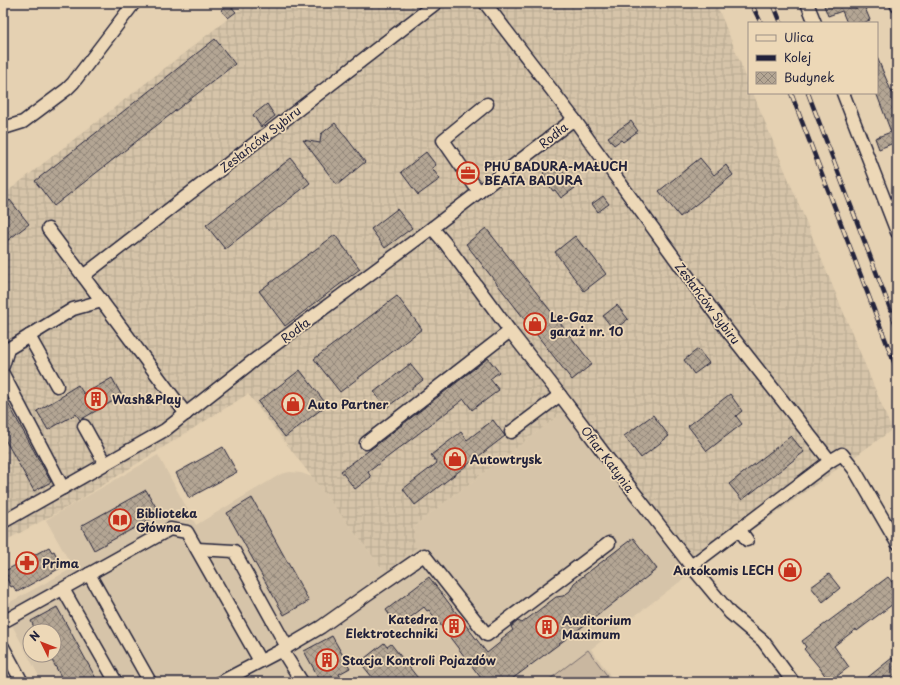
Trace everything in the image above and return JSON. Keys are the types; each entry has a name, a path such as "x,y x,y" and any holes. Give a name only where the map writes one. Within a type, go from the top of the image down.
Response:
{"street":[{"path":"3,126 6,127 23,122 67,89 134,3"},
{"name":"Zesłańców Sybiru","path":"83,276 436,3"},
{"name":"Zesłańców Sybiru","path":"485,3 574,119 727,330 830,461"},
{"path":"807,3 815,22"},
{"path":"843,94 897,232"},
{"path":"479,192 442,140 487,104"},
{"name":"Rodła","path":"3,522 165,430 574,119"},
{"name":"Ofiar Katynia","path":"432,228 691,566 730,613 763,641 793,682"},
{"path":"48,229 186,414"},
{"path":"3,366 8,349 73,309 102,301"},
{"path":"366,443 510,331"},
{"path":"29,336 57,386"},
{"path":"3,374 63,488"},
{"path":"511,432 560,394"},
{"path":"84,426 105,464"},
{"path":"691,566 830,461 842,454 854,469 897,543"},
{"path":"3,622 170,529 187,532 260,661"},
{"path":"739,529 747,540"},
{"path":"221,682 321,627 424,556 486,635 609,543"},
{"path":"197,549 234,551 302,682"},
{"path":"89,574 150,682"},
{"path":"63,589 116,682"},
{"path":"3,647 22,682"}],"shaded area":[{"path":"248,3 716,3 748,82 748,94 753,94 892,430 690,574 566,410 419,522 414,530 414,539 417,547 385,572 248,394 73,504 3,542 3,195"},
{"path":"566,410 690,574 591,649 615,682 42,682 32,663 62,663 62,623 22,623 22,644 3,608 3,606 73,568 46,520 158,455 196,525 281,474 290,472 301,473 312,477 385,572 414,539 414,530 419,522"},
{"path":"588,650 612,682 546,682"}],"building":[{"path":"823,3 863,3 870,20 865,22 847,22 842,11 828,16"},
{"path":"229,4 236,12 228,18 221,10"},
{"path":"215,39 235,64 54,206 35,181"},
{"path":"878,59 892,93 897,93 897,144 896,142 879,149 875,138 891,132 877,95"},
{"path":"267,104 275,116 261,127 253,115"},
{"path":"631,121 638,131 623,142 621,140 614,145 608,137"},
{"path":"335,123 365,162 337,185 303,140 320,143 321,134"},
{"path":"426,152 436,165 432,168 440,179 418,195 401,172"},
{"path":"291,158 310,183 225,249 206,225"},
{"path":"700,158 714,175 726,165 733,175 680,217 659,191"},
{"path":"556,162 575,188 561,198 555,190 553,191 546,181 547,179 543,173"},
{"path":"603,196 609,204 598,212 592,204"},
{"path":"10,200 29,224 3,244 3,205"},
{"path":"397,209 412,228 385,248 371,229"},
{"path":"486,228 592,364 572,380 466,244"},
{"path":"335,235 360,269 285,326 259,291"},
{"path":"575,236 606,274 584,291 555,252"},
{"path":"397,296 422,329 340,392 314,359"},
{"path":"617,305 628,319 614,330 603,316"},
{"path":"698,349 709,363 694,374 684,360"},
{"path":"488,358 499,372 490,379 499,390 472,410 464,399 368,472 371,477 355,489 341,471"},
{"path":"410,364 423,380 386,408 374,392"},
{"name":"Auto Partner","path":"300,370 327,405 285,437 258,402"},
{"path":"112,378 122,396 80,420 76,414 48,430 37,411 78,385 84,394"},
{"path":"3,394 51,482 34,491 3,436"},
{"path":"730,394 742,411 736,416 742,424 707,451 688,426"},
{"path":"653,415 669,436 641,458 624,436"},
{"name":"Autowtrysk","path":"493,420 505,436 415,505 403,489 437,463 431,455 461,432 467,440"},
{"path":"791,436 804,452 742,500 729,484"},
{"path":"223,447 237,472 189,498 176,473"},
{"name":"Biblioteka Główna","path":"146,490 160,514 94,550 81,526"},
{"path":"252,498 309,601 284,615 227,513"},
{"path":"633,538 657,569 508,682 484,682 429,610 427,611 424,607 398,627 386,610 429,577 487,653 502,641 501,639 513,630 511,627 518,621 522,623 556,597 563,596 570,591 574,583"},
{"path":"49,547 52,552 54,551 62,567 17,592 13,586 11,587 5,571 21,562 21,560"},
{"path":"829,574 840,588 823,602 811,587"},
{"path":"888,577 897,588 897,601 834,646 849,667 832,680 828,675 826,677 804,649 806,647 802,641"},
{"path":"57,607 98,682 64,682 53,663 62,663 62,623 32,623 31,621"},
{"name":"Stacja Kontroli Pojazdów","path":"332,636 350,668 339,674 343,682 321,682 304,651"},
{"path":"384,643 387,647 391,644 421,682 376,682 360,662"},
{"path":"892,658 897,664 897,682 862,682"}],"railway":[{"path":"751,3 760,22"},
{"path":"773,3 781,22"},
{"path":"791,94 897,370"},
{"path":"808,94 897,327"}],"place":[{"name":"PHU BADURA-MAŁUCH BEATA BADURA","path":"468,173"},
{"name":"Le-Gaz garaż nr. 10","path":"535,324"},
{"name":"Wash&Play","path":"96,399"},
{"name":"Auto Partner","path":"293,404"},
{"name":"Autowtrysk","path":"455,459"},
{"name":"Biblioteka Główna","path":"120,520"},
{"name":"Prima","path":"27,563"},
{"name":"Autokomis LECH","path":"790,570"},
{"name":"Katedra Elektrotechniki","path":"454,626"},
{"name":"Auditorium Maximum","path":"547,627"},
{"name":"Stacja Kontroli Pojazdów","path":"327,660"}]}
